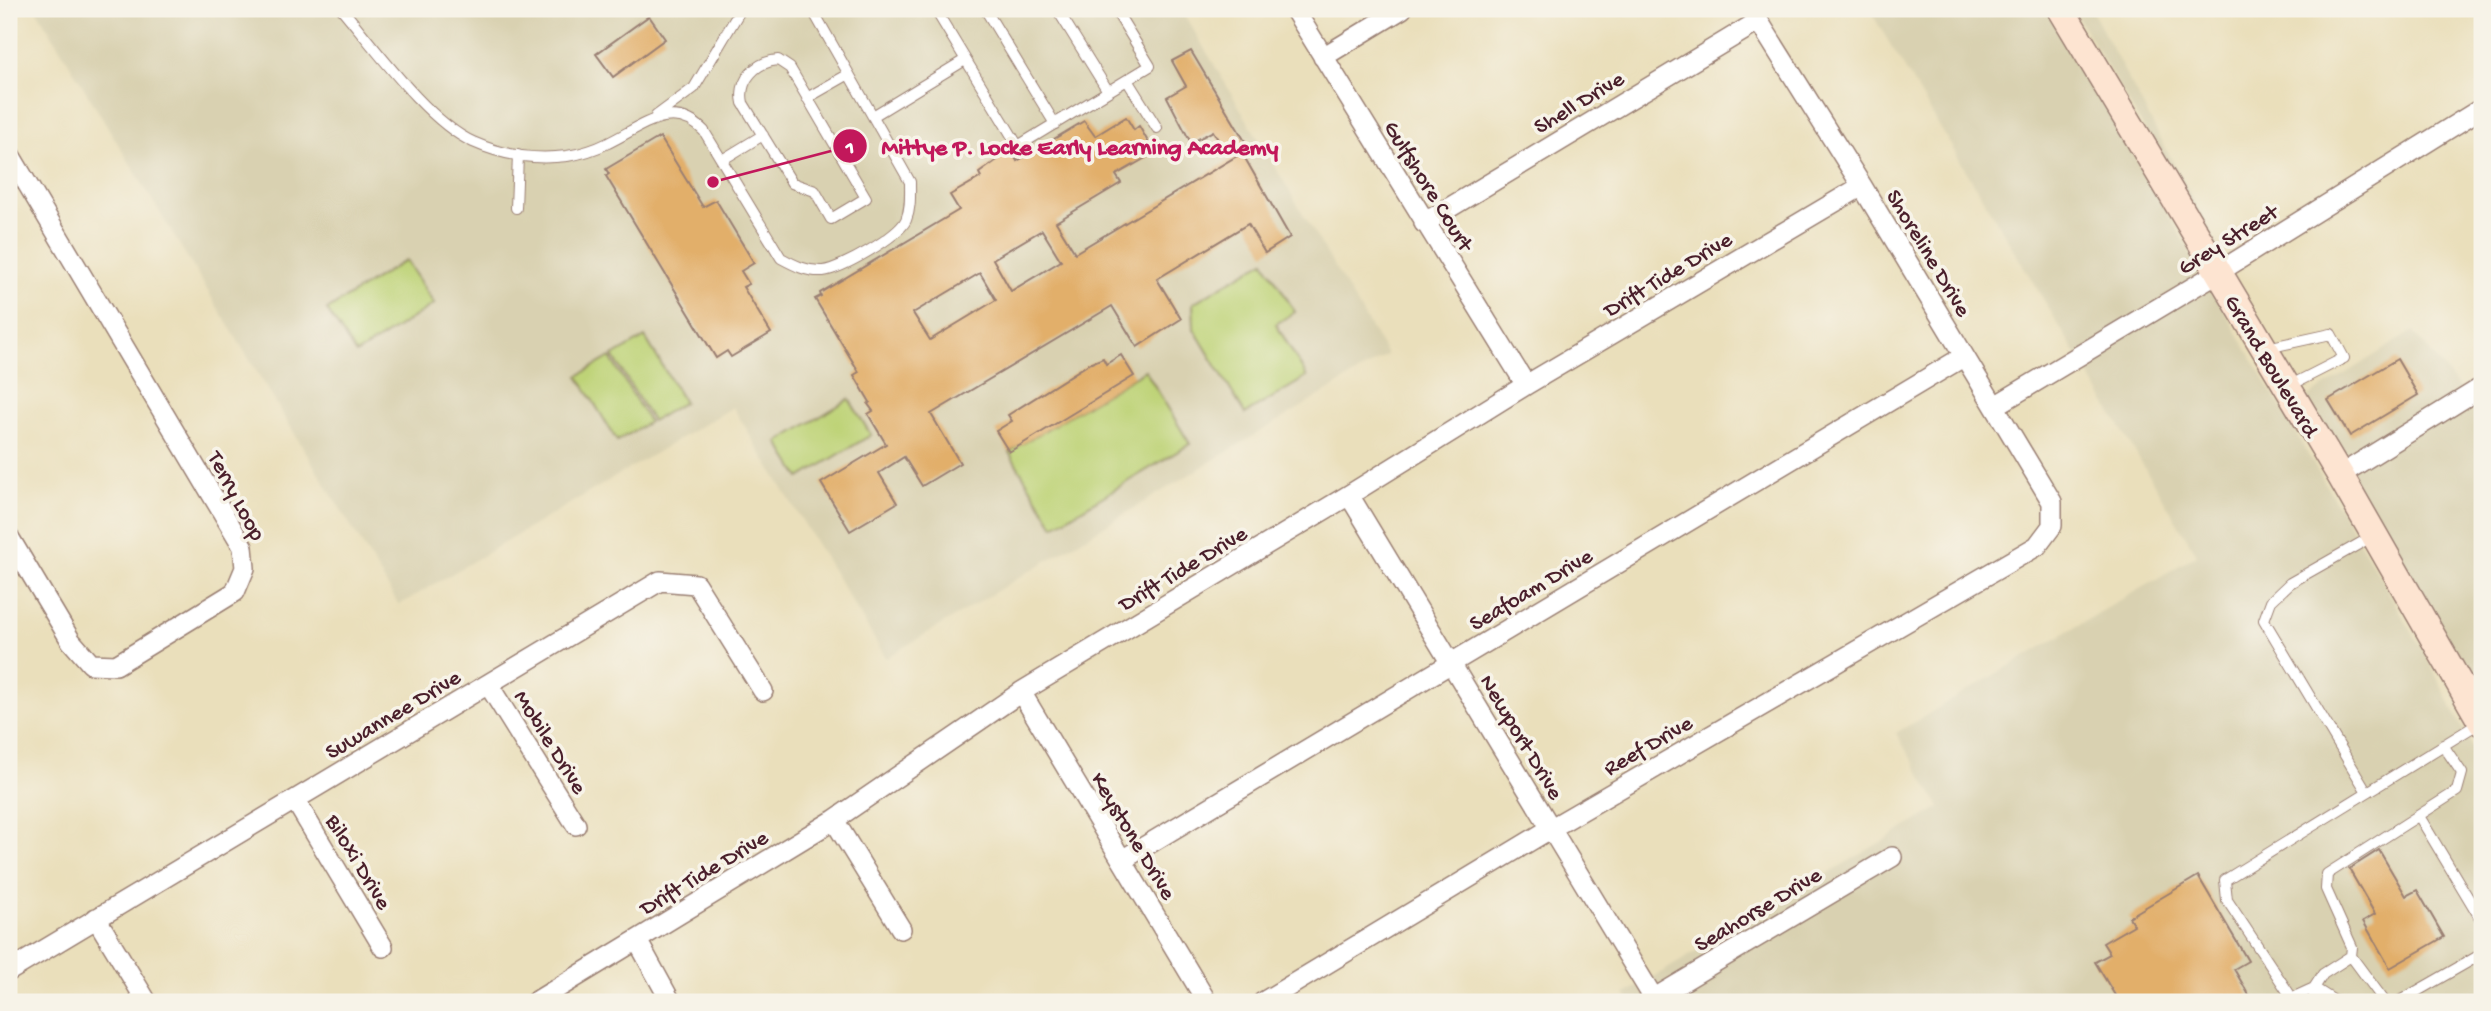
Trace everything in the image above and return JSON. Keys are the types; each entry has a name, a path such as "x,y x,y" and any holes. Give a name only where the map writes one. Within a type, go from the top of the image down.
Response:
{"main road":[{"name":"Grand Boulevard","path":"2061,9 2340,475 2482,722"}],"street":[{"name":"Gulfshore Court","path":"1294,9 1526,385"},
{"path":"1323,57 1402,9"},
{"name":"Shoreline Drive","path":"1755,15 1862,186 2052,502 2052,526"},
{"name":"Shell Drive","path":"1424,223 1755,15"},
{"name":"Grey Street","path":"1995,406 2217,273 2482,108"},
{"name":"Terry Loop","path":"9,153 243,547 245,568 235,592 223,600 116,665 91,664 71,641 9,537"},
{"name":"Drift Tide Drive","path":"535,1002 834,820 1021,692 1526,385 1862,186"},
{"name":"Seafoam Drive","path":"1122,860 1964,357"},
{"path":"2340,475 2482,387"},
{"name":"Newport Drive","path":"1349,495 1653,1001"},
{"name":"Reef Drive","path":"1263,1002 1550,829 2037,546 2052,526"},
{"name":"Suwannee Drive","path":"9,971 660,581 696,584 763,691"},
{"name":"Mobile Drive","path":"488,684 576,825"},
{"name":"Keystone Drive","path":"1021,692 1207,1002"},
{"name":"Biloxi Drive","path":"295,800 383,947"},
{"path":"834,820 901,929"},
{"name":"Seahorse Drive","path":"1653,1001 1892,856"},
{"path":"96,918 147,1002"},
{"path":"637,940 671,1002"}],"lane":[{"path":"342,9 431,113 470,141 498,152 519,156 568,156 606,144 672,106 694,88 741,9"},
{"path":"649,120 667,116 695,121 704,131 781,258 802,269 824,271 847,263 889,236 905,222 910,202 909,182 813,9"},
{"path":"935,9 1018,146 1150,66 1115,9"},
{"path":"985,9 1055,124"},
{"path":"1057,9 1108,91"},
{"path":"873,116 965,60"},
{"path":"768,61 778,61 790,68 866,198 831,219 815,191 792,183 763,135 743,103 741,94 751,73 768,61"},
{"path":"807,98 849,74"},
{"path":"1127,80 1157,128"},
{"path":"722,160 763,135"},
{"path":"516,208 519,156"},
{"path":"2263,349 2331,334 2344,358 2287,388"},
{"path":"2367,792 2264,620 2271,601 2290,583 2374,535"},
{"path":"2351,956 2323,974 2314,988 2290,1000 2227,900 2225,880 2482,722"},
{"path":"2385,1002 2351,956 2352,947 2326,889 2327,874 2457,791 2462,773 2443,745"},
{"path":"2418,816 2482,921"},
{"path":"2398,1002 2482,954"},
{"path":"2314,988 2314,1002"},
{"path":"2314,988 2336,1002"}],"shaded area":[{"path":"36,9 1181,9 1387,355 886,658 733,407 399,605"},
{"path":"1869,9 2048,9 2426,656 2482,767 2482,1002 1631,1002 1625,994 1940,807 1896,733 2197,555"},
{"path":"2073,9 2091,9 2257,319"},
{"path":"2413,331 2463,393 2482,383 2482,703 2305,399"}],"green space":[{"path":"406,260 434,304 356,354 327,310"},
{"path":"1264,261 1295,312 1276,324 1307,377 1245,414 1194,329 1193,303"},
{"path":"645,337 684,402 652,421 613,356"},
{"path":"610,357 649,422 617,441 578,376"},
{"path":"1145,370 1190,444 1054,526 1009,452"},
{"path":"849,399 871,435 800,478 778,442"}],"building":[{"path":"649,16 665,39 613,77 596,54"},
{"path":"1191,51 1246,143 1227,155 1213,131 1191,143 1167,97 1186,86 1172,61"},
{"path":"1126,117 1134,130 1139,126 1151,147 1145,150 1149,156 1116,175 1121,183 1056,222 1075,253 1242,153 1290,237 1265,253 1248,224 1157,279 1181,319 1137,347 1112,306 931,414 960,463 922,486 904,457 879,473 897,503 850,531 821,483 886,444 868,414 873,411 868,404 870,402 854,375 859,372 815,299 821,296 820,293 959,210 950,195 981,177 979,173 1011,150 1017,161 1084,121 1095,136","holes":["1042,230 1061,261 1011,291 993,259","980,273 996,300 930,340 913,313"]},
{"path":"660,137 703,207 716,200 754,263 741,271 749,284 743,287 771,333 731,357 727,351 716,358 606,176 609,174 606,169"},
{"path":"1121,355 1134,376 1009,452 996,431 1012,421 1008,415 1089,364 1103,358 1106,364"},
{"path":"2397,359 2418,395 2350,436 2328,400"},
{"path":"2379,850 2406,896 2417,890 2444,937 2390,968 2363,921 2375,914 2349,869"},
{"path":"2198,876 2248,961 2234,969 2253,1002 2119,1002 2095,962 2110,954 2103,943 2134,925 2129,917"}],"place":[{"name":"Mittye P. Locke Early Learning Academy","path":"713,182"}]}
